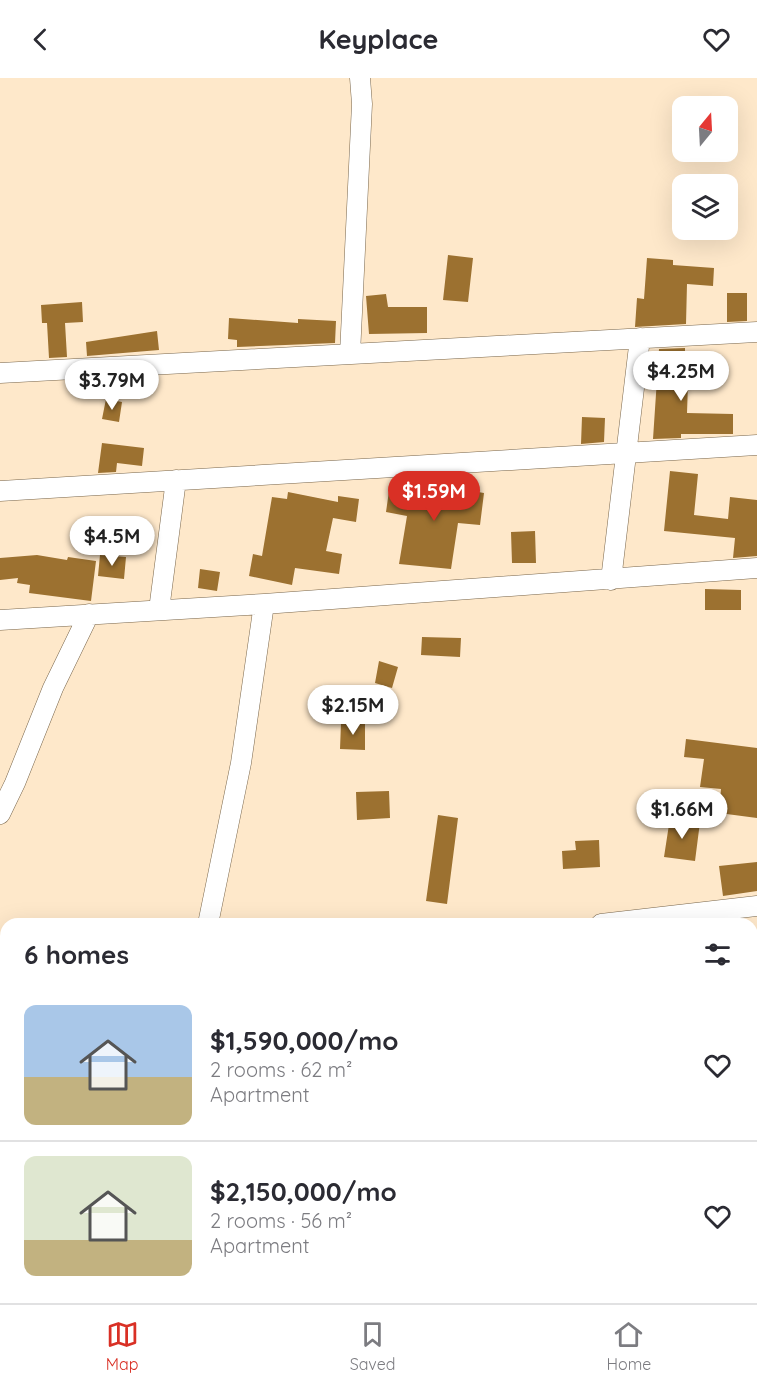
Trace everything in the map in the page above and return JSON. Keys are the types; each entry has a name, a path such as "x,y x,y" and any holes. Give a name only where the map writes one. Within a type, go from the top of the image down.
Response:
{"street":[{"path":"350,354 362,104 360,78"},
{"path":"0,373 757,332"},
{"path":"611,580 640,338"},
{"path":"0,491 757,445"},
{"path":"159,610 176,480"},
{"path":"0,620 264,604 757,568"},
{"path":"209,918 241,763 264,604"},
{"path":"0,814 15,783 53,688 89,614"},
{"path":"655,918 757,906"}],"building":[{"path":"448,255 473,258 468,302 443,300"},
{"path":"647,258 673,260 673,265 714,268 713,286 687,284 686,324 635,327 637,298 644,299"},
{"path":"727,293 747,293 747,321 727,322"},
{"path":"386,294 388,307 427,307 427,333 369,334 366,296"},
{"path":"82,302 83,322 65,323 67,357 49,358 47,323 42,323 41,305"},
{"path":"229,318 298,323 298,319 336,321 335,343 237,347 237,340 228,339"},
{"path":"157,331 159,350 87,356 86,342"},
{"path":"685,348 685,354 689,354 687,413 733,414 733,434 681,434 681,438 653,439 659,349"},
{"path":"106,399 122,402 119,422 102,419"},
{"path":"582,417 605,418 604,442 581,444"},
{"path":"102,443 144,448 142,466 117,463 116,472 98,473"},
{"path":"670,471 698,474 694,515 728,519 730,497 757,500 757,556 733,558 735,538 664,531"},
{"path":"412,481 484,493 480,525 458,523 451,569 399,564 407,516 386,512 389,491 410,494"},
{"path":"288,492 338,502 338,496 359,499 356,522 333,518 326,551 342,554 339,574 295,568 292,585 249,576 253,554 262,556 272,497 287,499"},
{"path":"535,531 536,563 512,563 511,532"},
{"path":"37,555 67,560 68,557 96,561 91,601 29,593 30,585 17,583 18,578 0,580 0,558"},
{"path":"100,555 126,557 124,579 98,576"},
{"path":"200,569 220,572 217,591 198,588"},
{"path":"705,589 741,590 741,610 705,610"},
{"path":"422,637 461,638 460,657 421,655"},
{"path":"379,661 398,667 392,688 375,683"},
{"path":"341,723 365,723 365,750 340,749"},
{"path":"686,739 757,748 757,818 719,813 721,789 700,787 704,759 684,757"},
{"path":"389,791 390,818 357,820 356,792"},
{"path":"438,815 458,818 447,904 426,901"},
{"path":"670,818 700,822 695,861 664,857"},
{"path":"599,840 600,867 563,869 562,851 576,850 575,841"},
{"path":"757,862 757,891 723,896 719,866"}]}
